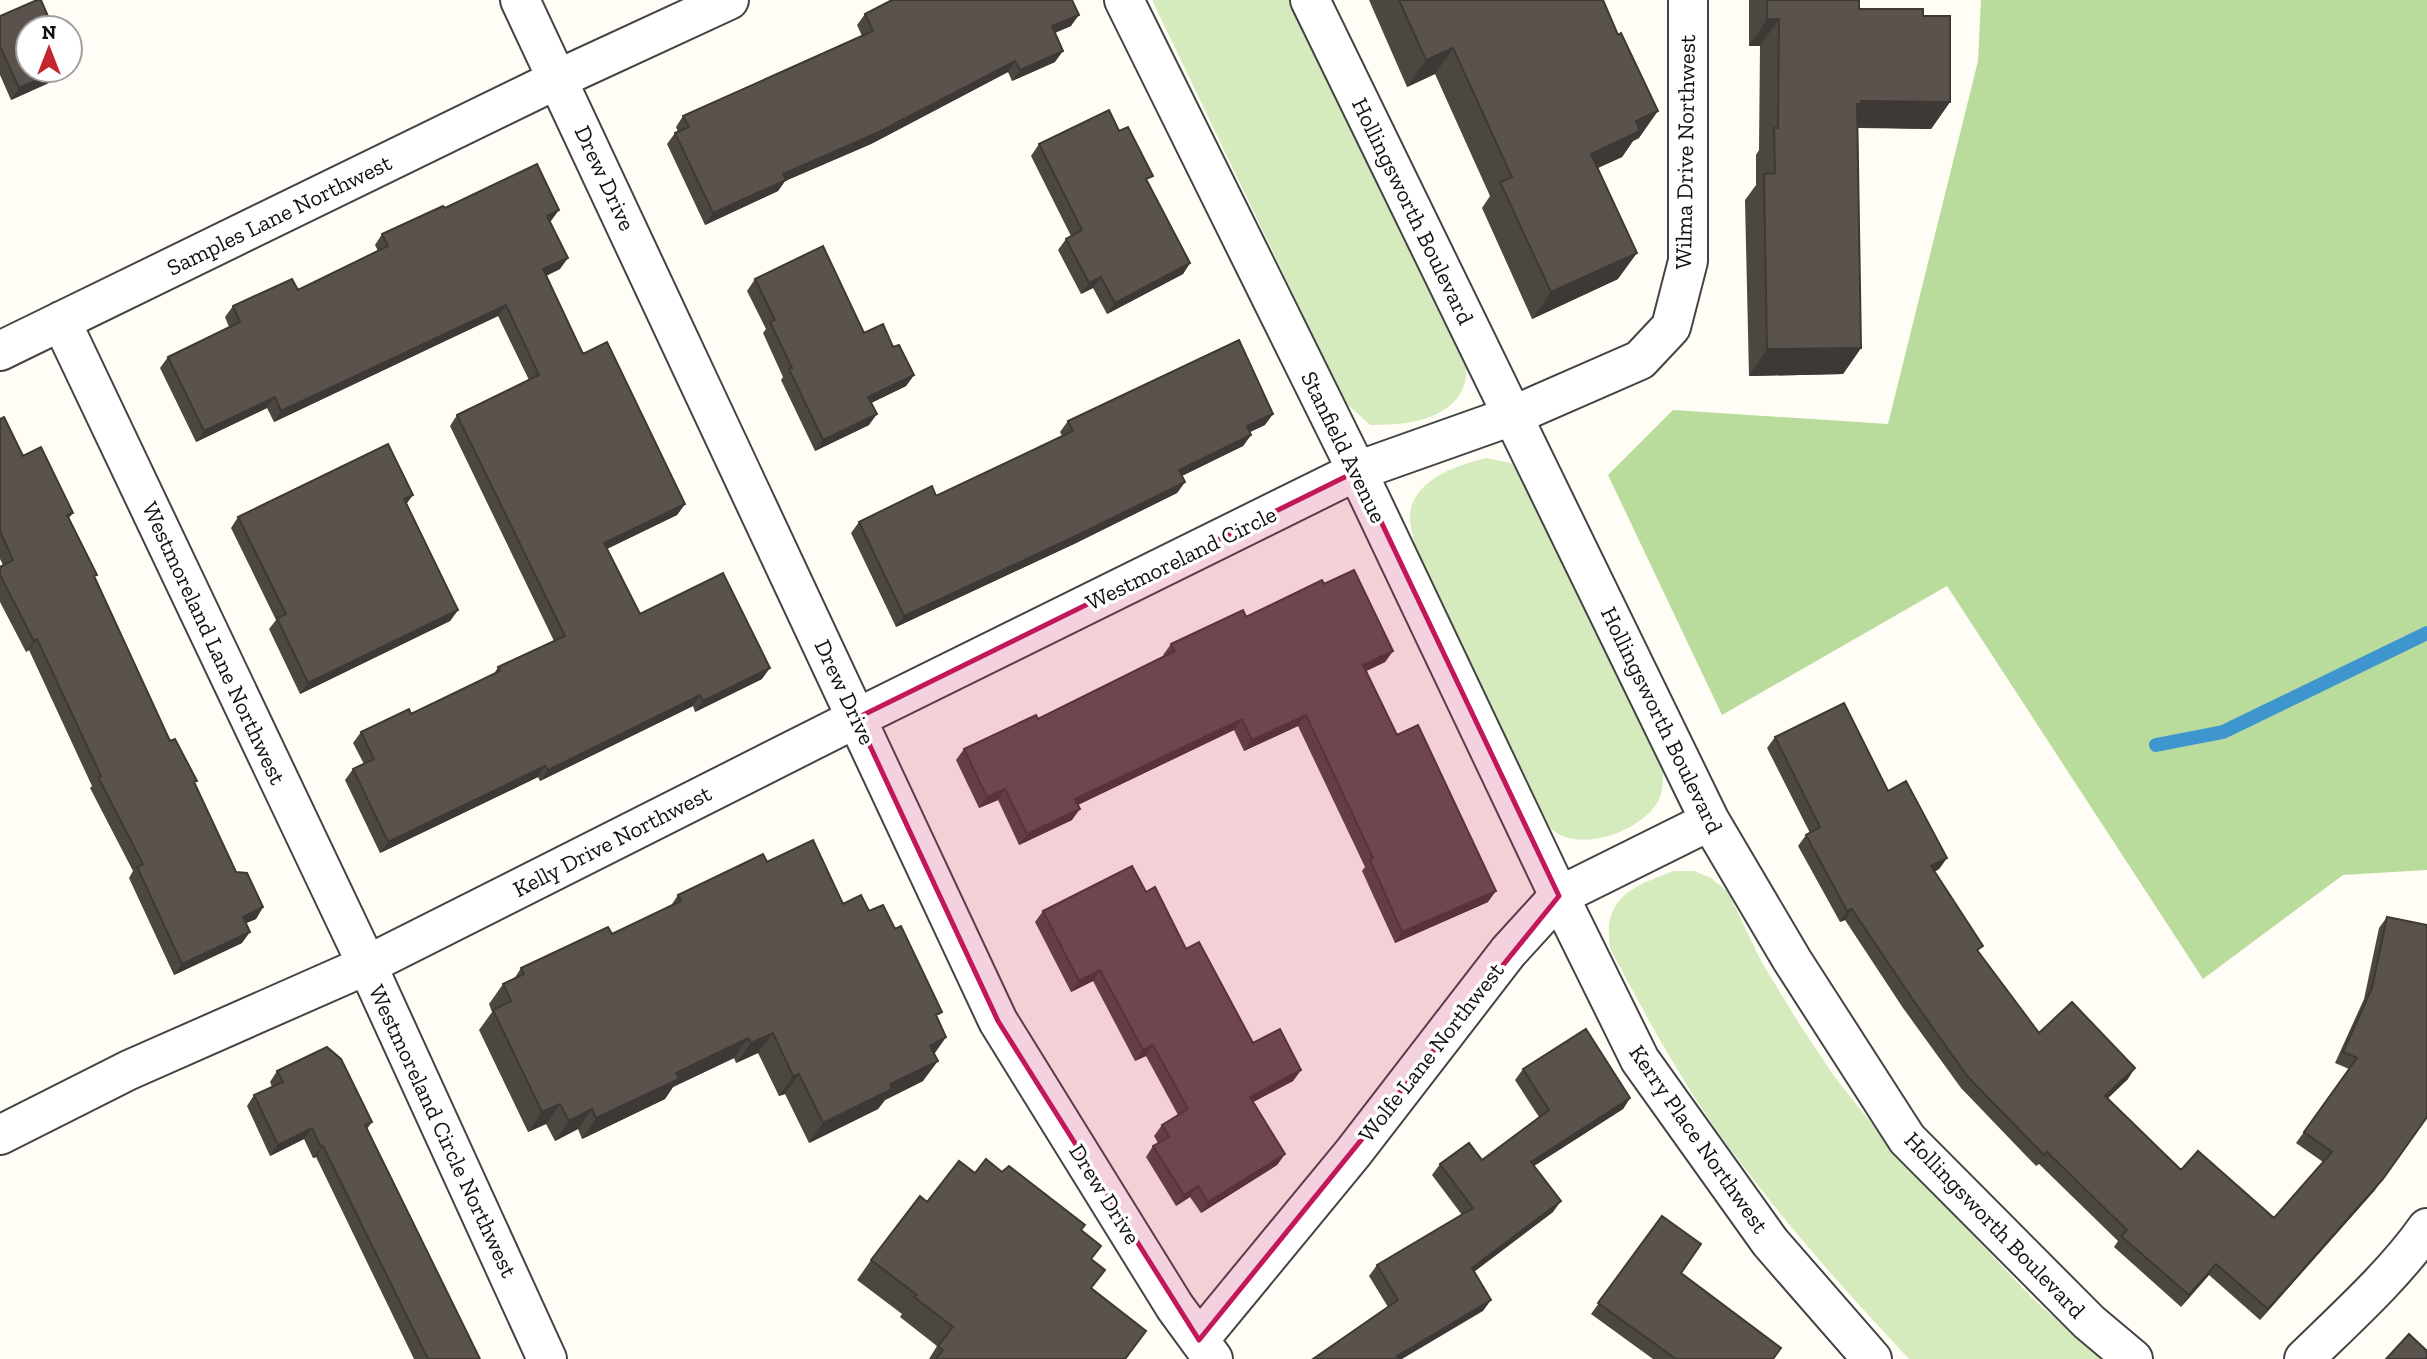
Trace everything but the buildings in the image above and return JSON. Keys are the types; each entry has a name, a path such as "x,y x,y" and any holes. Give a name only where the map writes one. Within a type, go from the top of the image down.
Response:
{"street":[{"name":"Drew Drive","path":"520,0 998,1020 1175,1307 1206,1350"},
{"name":"Samples Lane Northwest","path":"0,351 558,79 729,0"},
{"name":"Stanfield Avenue","path":"1124,0 1357,471 1559,896"},
{"name":"Hollingsworth Boulevard","path":"1310,0 1710,821 1792,960 1907,1139 2089,1322 2133,1359"},
{"name":"Wilma Drive Northwest","path":"1512,416 1640,360 1671,327 1688,261 1688,0"},
{"name":"Westmoreland Lane Northwest","path":"61,321 367,965"},
{"name":"Westmoreland Circle","path":"857,718 1357,471 1512,416"},
{"name":"Kelly Drive Northwest","path":"367,965 857,718"},
{"name":"Wolfe Lane Northwest","path":"1206,1350 1508,952 1559,896 1710,821"},
{"name":"Kerry Place Northwest","path":"1559,896 1640,1060 1770,1242 1872,1359"},
{"name":"Westmoreland Circle Northwest","path":"0,1135 129,1070 367,965 547,1359"},
{"path":"2304,1359 2349,1315 2427,1228"}],"highlighted area":[{"path":"1357,471 1559,896 1199,1340 998,1021 857,718"}],"green space":[{"path":"1152,0 1295,0 1467,356 1462,390 1452,404 1431,417 1407,423 1370,425 1345,402"},
{"path":"1981,0 2427,0 2427,870 2343,875 2203,979 1947,586 1722,715 1608,475 1673,410 1888,424 1978,61"},
{"path":"1486,458 1511,463 1528,481 1663,760 1662,790 1655,806 1635,824 1608,836 1579,840 1566,837 1554,831 1544,820 1414,542 1410,514 1420,491 1428,483 1451,470"},
{"path":"1674,871 1694,871 1711,878 1728,892 1761,961 1800,1025 1834,1076 1879,1133 2032,1298 2102,1359 1909,1359 1823,1265 1762,1191 1706,1114 1656,1032 1610,948 1609,931 1616,905 1634,889"}],"waterway":[{"path":"2156,745 2223,732 2427,633"}]}
